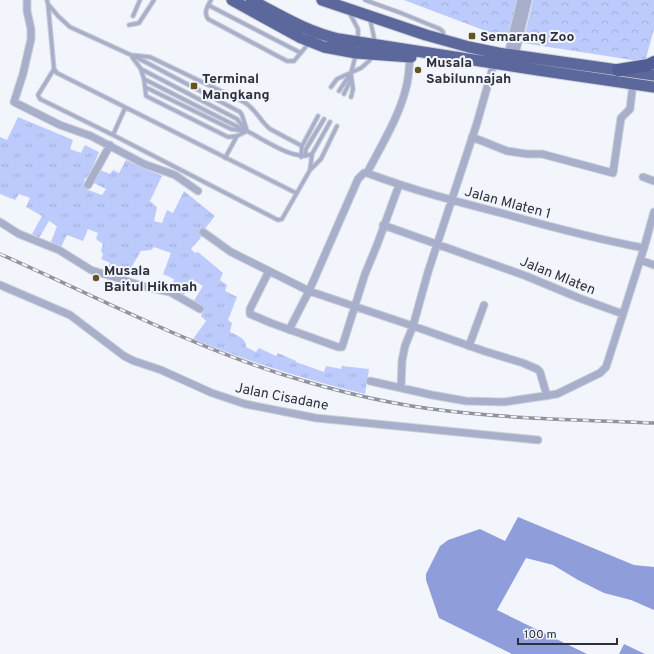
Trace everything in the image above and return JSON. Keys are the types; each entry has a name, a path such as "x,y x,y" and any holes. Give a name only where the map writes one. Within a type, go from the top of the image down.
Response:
{"highway":[{"path":"232,0 310,42 332,49 357,48 421,52 654,74"},
{"path":"251,0 305,28 357,48"},
{"path":"322,0 502,59 522,73 538,70 654,87"},
{"path":"421,52 419,50 419,44 426,35"},
{"path":"374,50 410,57 502,59"},
{"path":"618,70 648,65 654,62"}],"street":[{"path":"27,0 31,38 14,102 60,125 84,133 110,145 144,164 175,175 198,191"},
{"path":"502,59 521,0"},
{"path":"401,388 402,361 405,346 413,326 428,272 472,137 502,59 528,0"},
{"path":"289,330 309,290 358,179 361,175 367,173 386,137 403,97 408,78 410,57"},
{"path":"472,137 507,151 526,154 542,154 613,173 621,118 630,109 633,83"},
{"path":"88,185 110,145"},
{"name":"Jalan Mlaten 1","path":"367,173 399,185 452,200 587,236 644,248"},
{"path":"643,177 654,181"},
{"path":"269,271 249,311 250,314 289,330 342,347 365,274 377,246 383,225 399,185"},
{"path":"370,381 432,395 476,402 504,402 557,394 600,373 608,364 654,212"},
{"path":"0,222 19,234 59,250 91,270 132,283 170,292 200,309"},
{"name":"Jalan Mlaten","path":"383,225 526,276 623,314"},
{"path":"203,232 231,252 309,290 354,307 537,368 540,372 547,396"},
{"path":"640,260 654,265"},
{"name":"Jalan Cisadane","path":"0,285 70,315 124,356 134,361 161,370 212,393 245,404 316,418 538,440"},
{"path":"468,346 484,305"}],"lane":[{"path":"133,16 140,0"},
{"path":"129,25 139,23 154,0"},
{"path":"211,0 206,12 208,19 288,61 294,61 310,42"},
{"path":"365,0 440,29 444,35 444,40"},
{"path":"48,2 58,16 70,27 131,55 240,112 247,131"},
{"path":"48,2 54,69 57,73 296,193"},
{"path":"208,5 301,53"},
{"path":"347,8 358,29 357,48 351,73 353,89 351,97"},
{"path":"331,87 337,79 361,68 370,61 374,50 374,32 370,16"},
{"path":"131,55 141,69 146,96 228,137 236,136 247,131"},
{"path":"131,55 150,56 248,105 266,126 302,146"},
{"path":"54,69 38,95 38,98 278,220 282,219 310,170 321,159 337,126"},
{"path":"141,69 237,119 247,131"},
{"path":"339,91 351,73"},
{"path":"144,79 292,155 306,156 312,154"},
{"path":"344,94 351,79"},
{"path":"145,87 231,129 247,131"},
{"path":"113,135 125,108"},
{"path":"301,156 302,146 318,116"},
{"path":"306,156 306,149 324,119"},
{"path":"310,170 312,154 330,122"},
{"path":"225,158 236,136"}],"green space":[{"path":"404,0 518,0 507,39"},
{"path":"533,0 654,0 654,29 645,62 523,43"},
{"path":"18,117 73,140 70,149 81,153 85,145 99,152 90,174 84,180 88,190 102,195 106,189 94,183 100,170 110,174 113,170 119,173 126,160 162,176 150,201 157,207 154,221 162,223 167,210 173,213 184,191 215,216 191,249 195,253 198,252 223,273 220,280 227,285 225,291 237,297 228,320 232,323 230,332 245,341 246,347 256,352 259,348 276,356 278,353 296,362 324,372 326,366 341,369 342,366 369,369 365,394 278,370 193,339 206,321 201,316 204,308 193,302 203,286 193,280 183,296 170,291 174,279 163,274 171,253 154,247 151,250 141,251 125,278 107,271 110,263 101,259 103,254 101,251 103,244 96,239 98,233 88,229 83,241 67,235 61,247 51,242 57,226 49,221 39,238 32,234 42,216 26,207 30,198 19,194 15,200 0,194 0,137 7,140"}],"shaded area":[{"path":"518,517 634,565 654,567 654,610 631,600 604,593 553,565 526,558 497,610 587,654 512,654 439,618 426,580 426,574 440,546 448,540 480,529 505,541"},
{"path":"624,644 645,654 619,654"}],"railway":[{"path":"0,254 139,318 209,348 281,374 343,392 406,405 474,414 654,423"}],"place":[{"name":"Semarang Zoo","path":"472,36"},
{"name":"Musala Sabilunnajah","path":"418,70"},
{"name":"Terminal Mangkang","path":"194,86"},
{"name":"Musala Baitul Hikmah","path":"96,278"}]}
